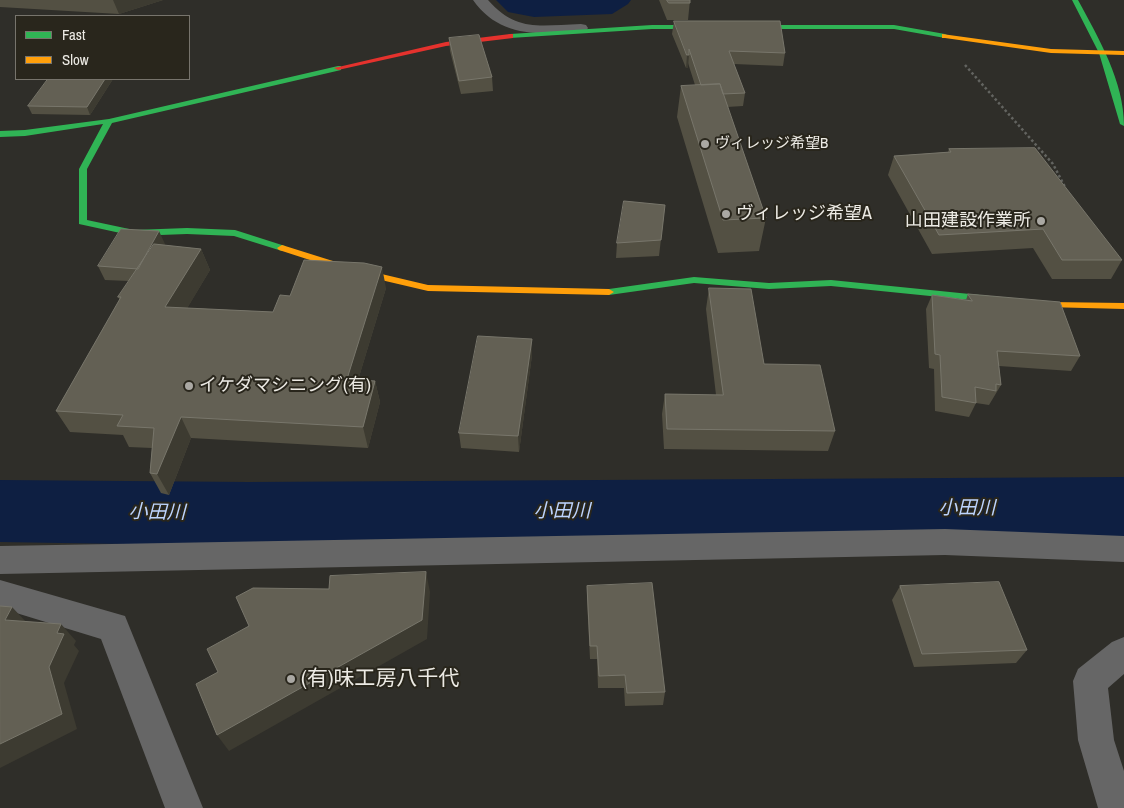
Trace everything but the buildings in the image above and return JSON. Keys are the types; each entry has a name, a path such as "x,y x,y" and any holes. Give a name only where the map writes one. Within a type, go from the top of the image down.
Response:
{"street":[{"path":"1075,0 1103,53 1124,124"},
{"path":"0,134 109,121 446,44 507,36 652,27 894,27 956,38 1052,51 1124,53"},
{"path":"109,121 83,169 82,222 134,232 187,231 235,233 350,270 428,288 609,292 694,280 769,286 831,284 1058,306 1124,306"},
{"path":"0,560 945,542 1124,549"},
{"path":"0,594 113,627 184,808"},
{"path":"1117,808 1096,740 1090,681 1124,653"}],"lane":[{"path":"480,0 490,13 504,24 520,29 652,27"}],"path":[{"path":"956,38 964,63 1053,164 1066,190"}],"water":[{"path":"496,0 631,0 612,14 534,17 508,12"}],"waterway":[{"name":"小田川","path":"0,511 249,514 1124,508"}],"traffic: fast":[{"path":"1075,0 1103,53 1124,124"},
{"path":"510,36 652,27 894,27 945,36"},
{"path":"0,134 25,133 109,121 338,68"},
{"path":"109,121 83,169 82,222 134,233 187,231 235,233 282,248"},
{"path":"609,292 694,280 769,286 831,283 1049,305"}],"traffic: slow":[{"path":"945,36 1051,51 1124,53"},
{"path":"282,248 350,270 428,288 609,292"},
{"path":"1049,305 1124,306"}],"traffic: jam":[{"path":"338,68 446,44 510,36"}],"place":[{"name":"ヴィレッジ希望B","path":"705,144"},
{"name":"ヴィレッジ希望A","path":"726,214"},
{"name":"山田建設作業所","path":"1041,221"},
{"name":"イケダマシニング(有)","path":"189,386"},
{"name":"(有)味工房八千代","path":"291,679"}]}
